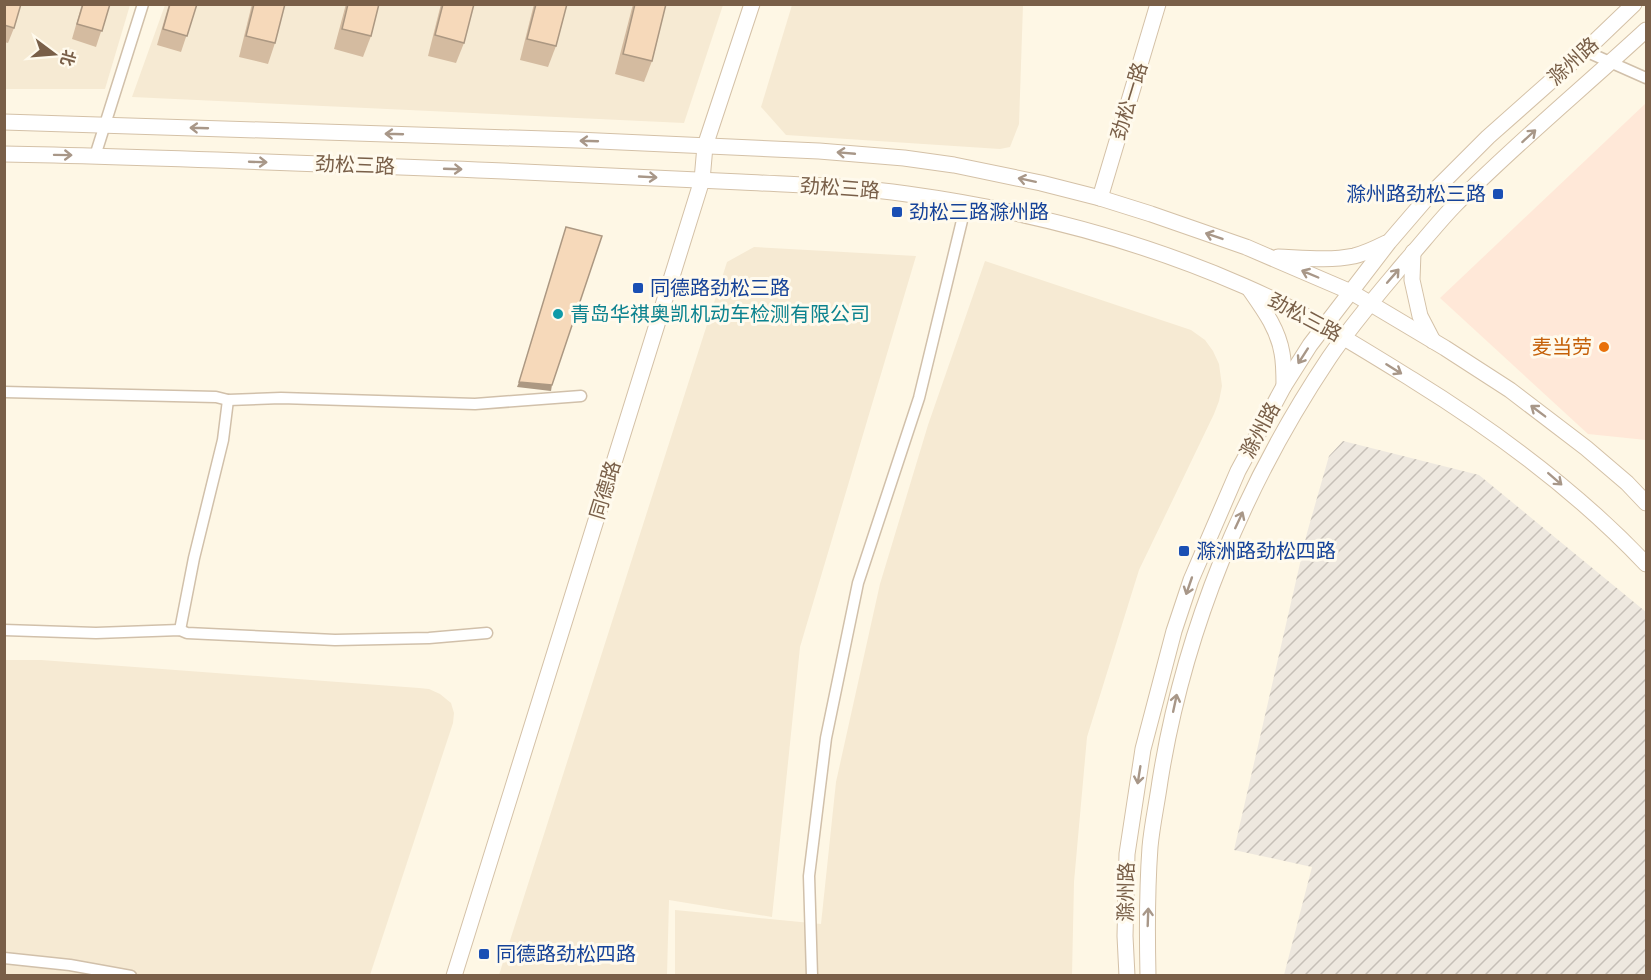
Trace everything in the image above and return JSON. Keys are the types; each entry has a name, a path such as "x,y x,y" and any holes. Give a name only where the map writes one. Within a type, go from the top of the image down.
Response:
{"main road":[{"name":"同德路","path":"454,975 702,180 705,146 752,4"},
{"name":"劲松一路","path":"1100,198 1158,4"},
{"name":"滁州路","path":"1127,975 1125,936 1127,854 1143,749 1174,631 1191,580 1238,471 1284,386 1324,326 1389,242 1432,193 1488,137 1634,4"},
{"name":"滁州路","path":"1148,975 1150,846 1165,753 1178,693 1211,585 1258,479 1294,413 1330,356 1413,252 1452,208 1484,177 1647,30"},
{"name":"劲松三路","path":"4,122 341,132 819,151 904,158 1003,174 1100,198 1151,214 1245,247 1351,292 1510,390 1627,483 1647,503"},
{"name":"劲松三路","path":"4,154 539,172 816,186 901,193 1037,218 1089,231 1194,266 1249,288 1324,326 1433,393 1542,469 1617,533 1647,564"},
{"path":"1269,257 1332,259 1368,252 1389,242"},
{"path":"1413,252 1412,280 1420,316 1433,341"},
{"path":"1249,288 1269,317 1280,340 1284,386"}],"street":[{"path":"94,156 143,4"},
{"path":"1585,51 1647,78"},
{"path":"812,975 809,876 826,738 858,583 920,398 966,204"},
{"path":"4,392 216,397 228,400 281,398 475,404 581,396"},
{"path":"180,630 194,558 223,440 228,400"},
{"path":"4,630 96,633 180,630 187,633 335,640 429,638 487,633"},
{"path":"4,958 70,965 131,975"}],"shaded area":[{"path":"4,5 130,5 105,89 5,89"},
{"path":"165,5 723,5 684,123 132,97"},
{"path":"792,5 1023,5 1019,124 1010,147 1000,149 786,135 761,107"},
{"path":"1646,103 1646,440 1588,434 1440,298"},
{"path":"754,247 916,256 800,647 772,917 669,900 667,975 499,975 727,262"},
{"path":"985,261 1191,330 1205,340 1213,351 1219,364 1222,386 1214,414 1139,570 1087,737 1074,882 1072,975 675,976 675,910 821,924 836,782 880,584 928,425"},
{"path":"1343,441 1479,475 1646,612 1646,975 1284,975 1312,867 1234,850 1307,533 1329,456"},
{"path":"5,660 41,660 419,688 440,694 451,703 454,713 453,723 370,975 5,976"}],"building":[{"path":"4,4 21,4 14,28 4,25"},
{"path":"83,4 110,4 102,31 77,24"},
{"path":"170,4 197,4 187,36 163,29"},
{"path":"254,4 285,4 275,43 246,36"},
{"path":"348,4 379,4 371,36 342,29"},
{"path":"443,4 474,4 464,43 435,35"},
{"path":"536,4 567,4 556,46 527,39"},
{"path":"635,4 666,4 652,61 623,54"},
{"name":"青岛华祺奥凯机动车检测有限公司","path":"566,227 602,236 552,385 519,382"}],"place":[{"name":"滁州路劲松三路","path":"1498,194"},
{"name":"劲松三路滁州路","path":"897,212"},
{"name":"同德路劲松三路","path":"638,288"},
{"name":"青岛华祺奥凯机动车检测有限公司","path":"558,314"},
{"name":"麦当劳","path":"1604,347"},
{"name":"滁洲路劲松四路","path":"1184,551"},
{"name":"同德路劲松四路","path":"484,954"}]}
